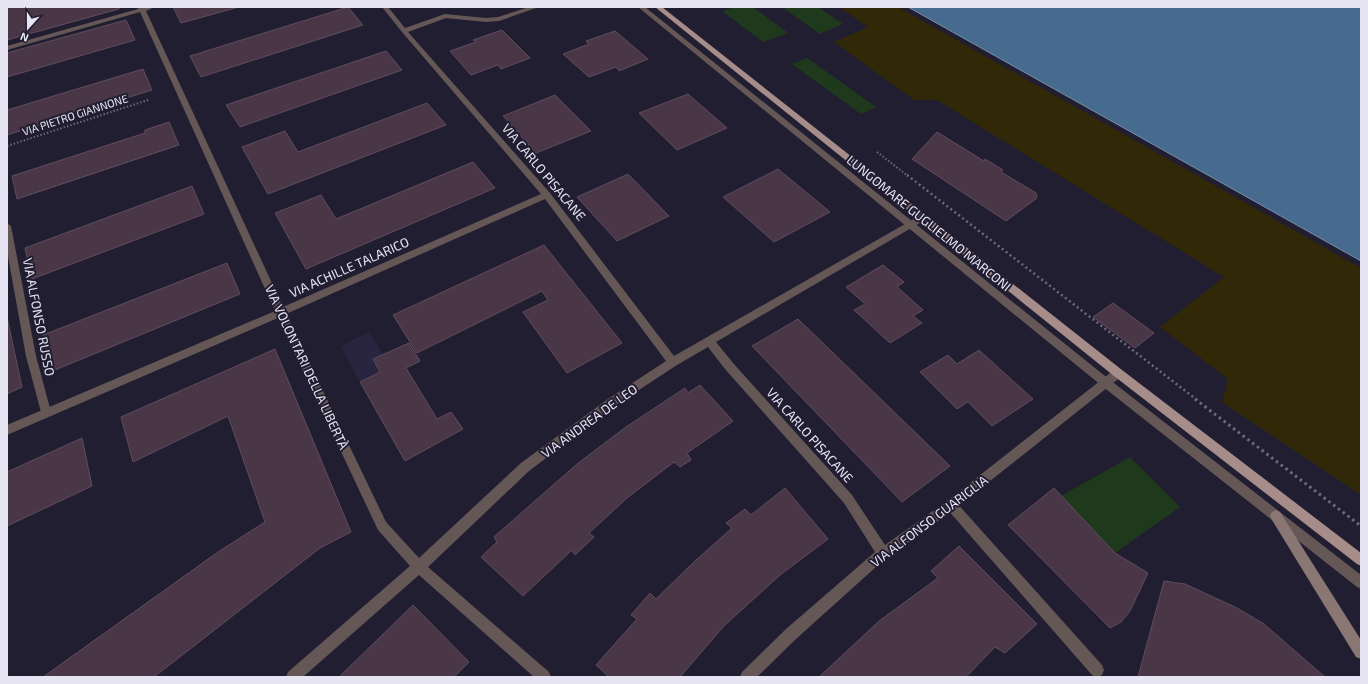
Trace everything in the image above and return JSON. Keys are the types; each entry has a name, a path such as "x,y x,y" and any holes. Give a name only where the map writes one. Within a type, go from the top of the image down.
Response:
{"main road":[{"name":"LUNGOMARE GUGLIELMO MARCONI","path":"658,7 1118,373 1361,560"},
{"path":"1276,516 1361,652"}],"street":[{"path":"7,48 141,8 152,7"},
{"name":"VIA CARLO PISACANE","path":"385,7 404,31 547,195 673,362"},
{"path":"404,31 445,16 486,20 499,19 536,7"},
{"name":"LUNGOMARE GUGLIELMO MARCONI","path":"641,7 1106,383 1361,583"},
{"name":"VIA VOLONTARI DELLA LIBERTÀ","path":"141,8 281,313 382,526 419,567 544,677"},
{"name":"VIA ACHILLE TALARICO","path":"7,430 46,412 281,313 547,195"},
{"name":"VIA ANDREA DE LEO","path":"293,677 419,567 525,468 612,402 673,362 710,342 922,218"},
{"name":"VIA ALFONSO RUSSO","path":"7,226 31,356 46,412"},
{"name":"VIA CARLO PISACANE","path":"710,342 729,366 848,499 883,553"},
{"name":"VIA ALFONSO GUARIGLIA","path":"747,677 791,634 883,553 951,505 1118,373"},
{"path":"951,505 1097,670"}],"path":[{"name":"VIA PIETRO GIANNONE","path":"7,146 148,100"},
{"path":"871,148 1185,392 1361,526"}],"shaded area":[{"path":"369,332 383,354 373,359 380,372 360,382 341,346"}],"green space":[{"path":"735,7 753,7 788,33 763,42 722,11"},
{"path":"782,7 818,7 843,24 820,34"},
{"path":"807,58 876,107 861,114 792,64"},
{"path":"1130,457 1180,507 1115,553 1061,496"}],"sand":[{"path":"839,7 898,7 1361,268 1361,495 1222,402 1228,379 1160,327 1224,277 937,100 914,100 834,42 868,27"}],"water":[{"path":"908,7 1361,7 1361,261"}],"building":[{"path":"7,7 119,7 119,9 7,40"},
{"path":"173,7 239,7 181,23"},
{"path":"348,7 363,25 201,77 190,56"},
{"path":"126,20 135,40 7,77 7,53"},
{"path":"502,30 530,58 501,69 498,65 471,75 450,51 476,42 473,40"},
{"path":"615,31 648,59 619,71 616,67 589,77 563,54 589,44 586,41"},
{"path":"386,51 402,70 240,127 226,105"},
{"path":"143,69 152,90 7,135 7,110"},
{"path":"688,94 727,128 677,150 639,113"},
{"path":"555,95 591,131 536,153 503,116"},
{"path":"427,103 446,125 268,194 242,147 285,131 298,152"},
{"path":"169,122 179,145 17,199 12,176 145,133 145,130"},
{"path":"937,132 984,161 985,159 1003,170 1001,172 1036,193 1037,198 1006,221 912,159"},
{"path":"473,162 495,188 306,269 275,213 321,195 336,219"},
{"path":"778,169 830,212 774,242 723,197"},
{"path":"628,174 669,216 617,241 577,197"},
{"path":"192,186 204,214 32,279 25,248"},
{"path":"544,245 622,343 567,373 523,312 548,300 542,291 417,353 393,315"},
{"path":"227,263 240,294 50,372 43,335"},
{"path":"883,265 904,282 897,287 923,310 913,316 922,323 890,343 854,310 865,304 846,287"},
{"path":"1113,303 1154,333 1135,348 1093,317"},
{"path":"7,317 22,387 7,394"},
{"path":"798,319 950,466 902,502 752,346"},
{"path":"409,343 420,361 406,368 437,419 451,412 463,429 405,461 360,382 380,372 373,359"},
{"path":"275,349 351,532 320,548 154,677 43,677 218,552 265,522 228,416 133,462 121,417"},
{"path":"979,350 1033,399 992,426 968,402 957,409 920,372 948,355 957,364"},
{"path":"700,385 733,421 687,453 691,460 680,467 674,462 627,498 589,533 594,537 575,555 572,550 523,596 481,557 497,542 494,537 577,464 626,427 685,388 688,393"},
{"path":"82,438 92,486 7,526 7,472"},
{"path":"785,488 828,539 780,575 724,626 680,677 609,677 596,665 637,619 631,615 650,593 656,599 732,528 726,523 745,509 751,515"},
{"path":"1054,488 1115,553 1148,573 1130,611 1121,622 1110,628 1008,525"},
{"path":"959,546 1037,624 1005,653 995,647 966,677 819,677 879,621 938,578 931,571"},
{"path":"1164,581 1185,584 1237,608 1264,624 1325,677 1138,677"},
{"path":"413,605 469,662 454,677 339,677"}]}
